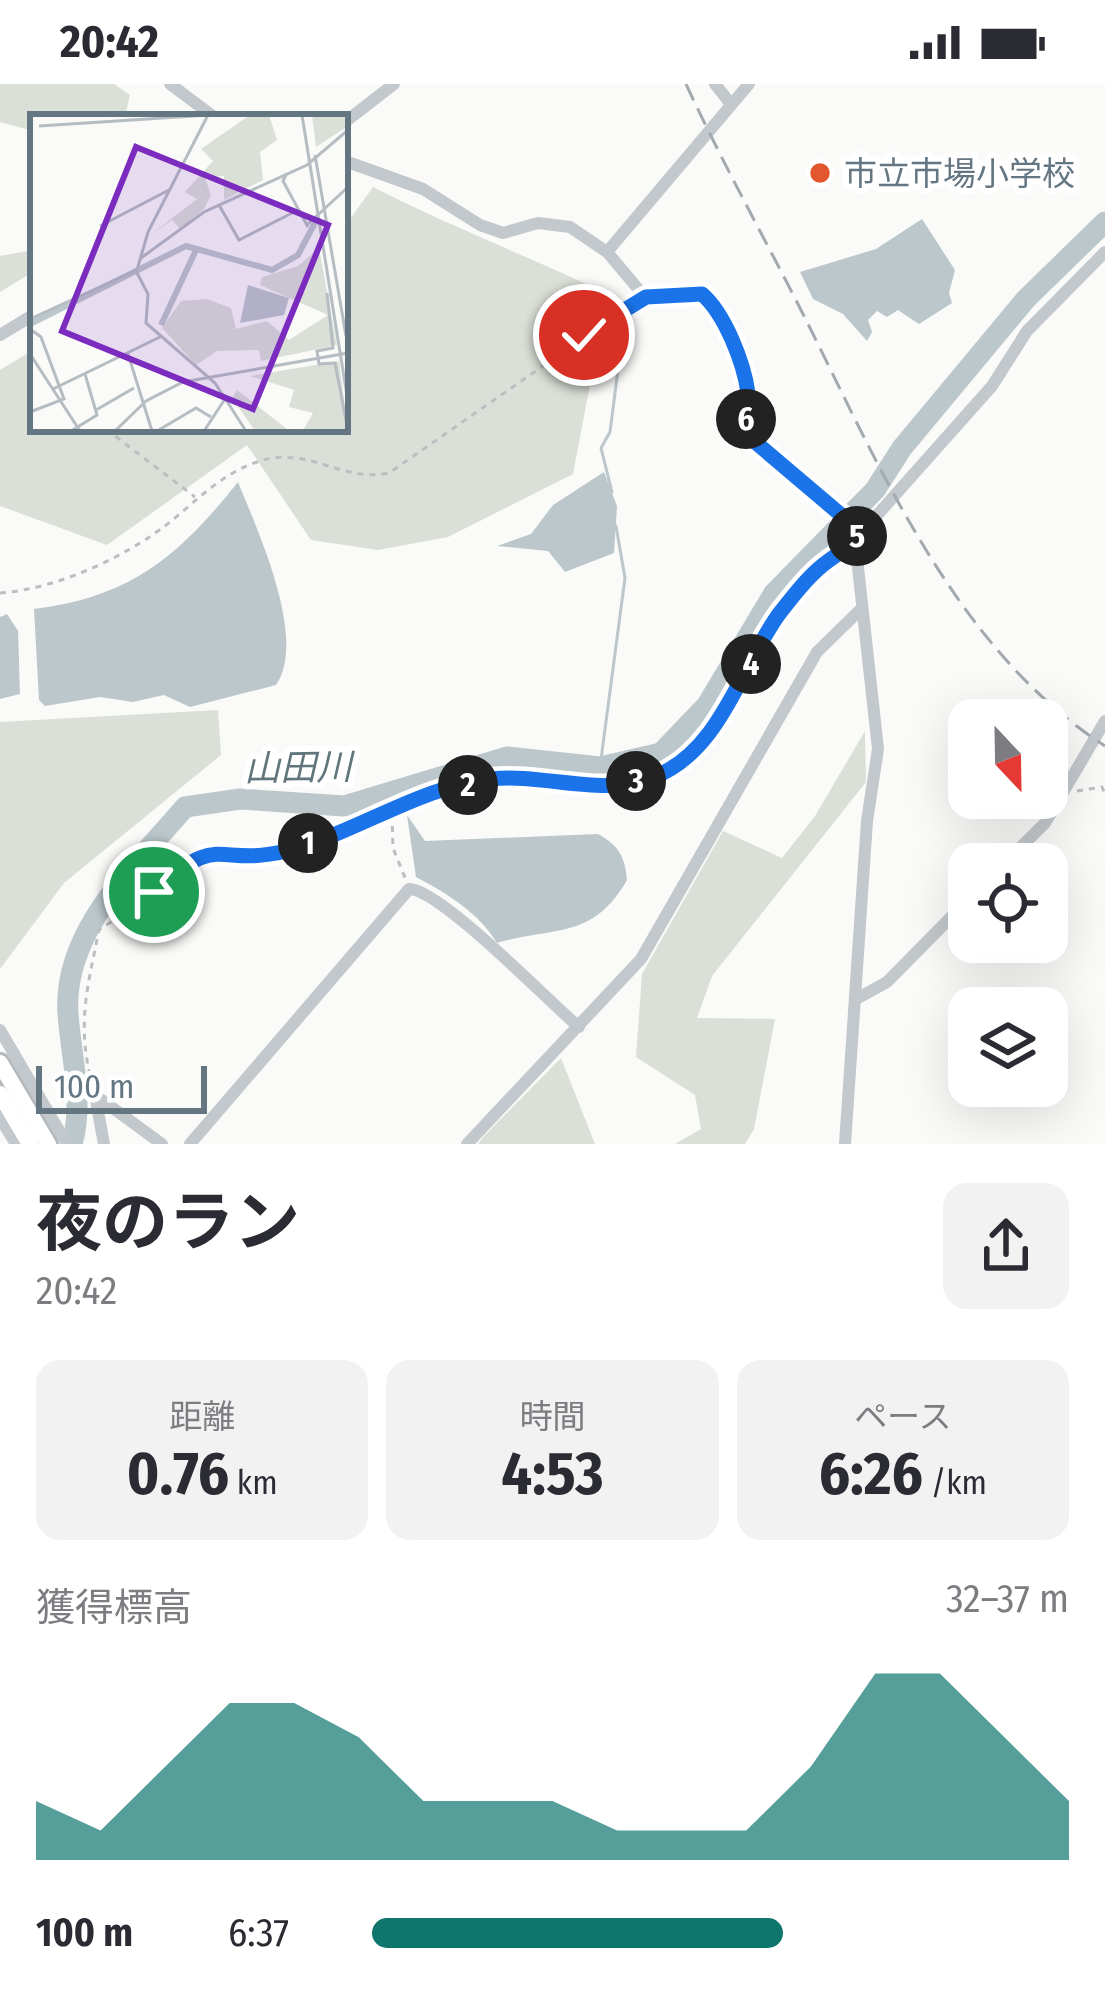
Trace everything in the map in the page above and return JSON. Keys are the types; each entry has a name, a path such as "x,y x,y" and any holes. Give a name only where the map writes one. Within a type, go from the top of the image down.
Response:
{"highway":[{"path":"0,1063 48,1144"},
{"path":"0,1094 30,1144"}],"street":[{"path":"170,84 210,114"},
{"path":"348,120 394,84"},
{"path":"715,84 730,103"},
{"path":"608,252 749,84"},
{"path":"348,162 423,189 480,225 503,232 538,223 570,227 608,252 646,297 702,294 709,299 718,310 748,392 746,425 754,441 860,531"},
{"path":"844,1144 868,821 878,749 875,682 854,546 860,531 992,386 1027,331 1105,252"},
{"path":"0,335 30,317"},
{"path":"466,1144 640,959 817,652 862,608"},
{"path":"1068,784 1105,721"},
{"path":"1023,843 1044,819"},
{"path":"190,1144 409,889 422,889 460,914 496,955 578,1027"},
{"path":"858,998 887,982 948,920"},
{"path":"0,1030 67,1144"},
{"path":"95,1094 104,1144"},
{"path":"95,1094 162,1144"},
{"path":"0,1118 16,1144"}],"path":[{"path":"0,593 31,590 133,549 196,497 249,465 284,457 314,458 360,478 389,473 624,306 646,297"},
{"path":"110,432 196,497"},
{"path":"95,1094 81,1043 99,930 154,892 187,861 206,853 282,852 491,778 615,786 657,777 699,742 722,715 778,616 817,569 854,546"},
{"path":"1068,795 1084,786 1102,787 1105,794"},
{"path":"392,812 393,848 409,889"}],"shaded area":[{"path":"0,84 114,84 130,95 126,114 30,114 30,130 0,122"},
{"path":"373,187 617,299 590,385 573,474 448,537 378,550 311,540 247,445 107,545 0,506 0,370 30,352 30,432 348,432 348,222"},
{"path":"922,219 955,270 949,293 952,303 919,324 898,310 887,317 877,311 868,320 872,332 867,341 843,314 813,299 800,272 876,249"},
{"path":"30,251 30,274 0,292 0,256"},
{"path":"604,472 617,506 614,553 565,572 548,551 497,546 531,534 553,505"},
{"path":"238,482 267,555 283,613 284,665 276,685 190,707 164,695 133,702 100,697 45,706 39,700 34,609 98,594 150,569 195,531"},
{"path":"7,614 18,631 20,694 0,699 0,617"},
{"path":"218,710 221,755 64,883 0,969 0,722"},
{"path":"865,731 866,782 712,976 697,1018 775,1019 754,1129 745,1144 675,1144 701,1129 695,1095 636,1057 642,974 723,831 782,858 815,816"},
{"path":"407,815 425,841 598,834 619,852 627,880 614,900 585,922 497,943 462,905 416,877"},
{"path":"561,1058 595,1144 478,1144 486,1134"}],"waterway":[{"name":"山田川","path":"72,1144 77,1096 68,1014 77,955 106,901 185,807 240,799 344,806 507,757 600,767 661,753 707,705 774,593 875,490 902,448 1026,299 1105,222"},
{"path":"612,492 601,448 610,432 625,315"},
{"path":"600,767 625,578 616,526"}],"railway":[{"path":"686,84 927,551 1005,659 1052,706 1105,746"}],"place":[{"name":"市立市場小学校","path":"820,173"}],"route":[{"path":"154,892 187,861 206,853 282,852 435,794 491,778 615,786 657,777 699,742 722,715 778,616 817,569 854,546 860,531 754,441 746,425 748,392 718,310 702,294 646,297 624,306 584,335"}]}
